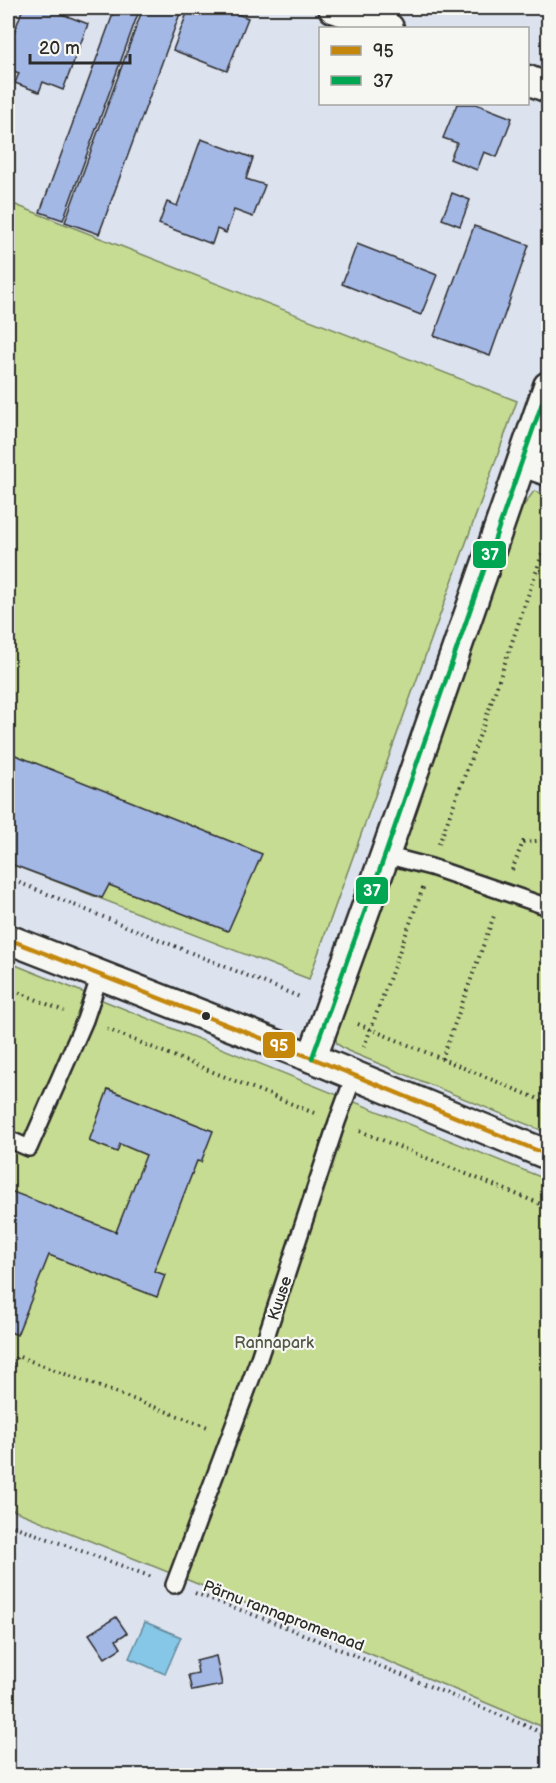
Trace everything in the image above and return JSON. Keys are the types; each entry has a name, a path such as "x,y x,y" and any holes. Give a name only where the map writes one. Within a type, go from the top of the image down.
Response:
{"street":[{"path":"333,8 386,27"},
{"path":"529,80 549,88"},
{"path":"312,1058 331,1011 549,386"},
{"path":"522,462 549,471"},
{"path":"8,939 312,1058 549,1155"}],"lane":[{"path":"385,855 431,867 549,907"},
{"path":"8,1140 29,1148 85,1020 100,975"},
{"name":"Kuuse","path":"174,1585 232,1436 354,1076"}],"path":[{"path":"370,1029 485,721 549,537"},
{"path":"442,1059 523,842 549,840"},
{"path":"8,878 549,1103"},
{"path":"8,988 549,1208"},
{"path":"8,1375 17,1356 232,1436"},
{"name":"Pärnu rannapromenaad","path":"8,1524 288,1628 549,1735"}],"green space":[{"path":"8,202 517,401 309,979 8,863"},
{"path":"534,491 548,495 548,1133 348,1051 337,1044 335,1035 514,519"},
{"name":"Rannapark","path":"8,962 548,1180 548,1729 330,1637 8,1508"}],"water":[{"path":"145,1622 181,1637 165,1674 129,1658"}],"building":[{"path":"23,8 46,8 88,24 63,90 43,82 39,92 15,83 19,73 8,69 8,49"},
{"path":"95,8 140,8 63,220 40,212 113,14"},
{"path":"143,8 182,8 99,234 65,222"},
{"path":"189,8 220,8 248,18 227,71 173,50"},
{"path":"457,105 479,105 512,118 497,157 484,152 477,170 450,159 457,143 443,138"},
{"path":"201,139 253,158 246,179 265,185 253,217 234,210 226,233 217,229 212,244 159,224 167,202 177,206"},
{"path":"452,193 470,200 460,226 442,219"},
{"path":"474,226 529,245 490,356 434,336"},
{"path":"357,244 437,275 421,315 342,284"},
{"path":"8,752 262,854 228,931 109,885 102,898 8,863"},
{"path":"108,1089 213,1131 201,1162 197,1161 154,1271 165,1275 157,1297 49,1255 17,1335 8,1331 8,1190 116,1232 146,1155 120,1144 117,1152 89,1141"},
{"path":"116,1617 127,1633 116,1640 121,1648 105,1658 89,1634"},
{"path":"216,1656 222,1685 192,1691 188,1675 198,1673 196,1661"}],"transit line":[{"name":"37","path":"312,1058 548,386"},
{"name":"95","path":"8,939 312,1058 548,1155"}]}
